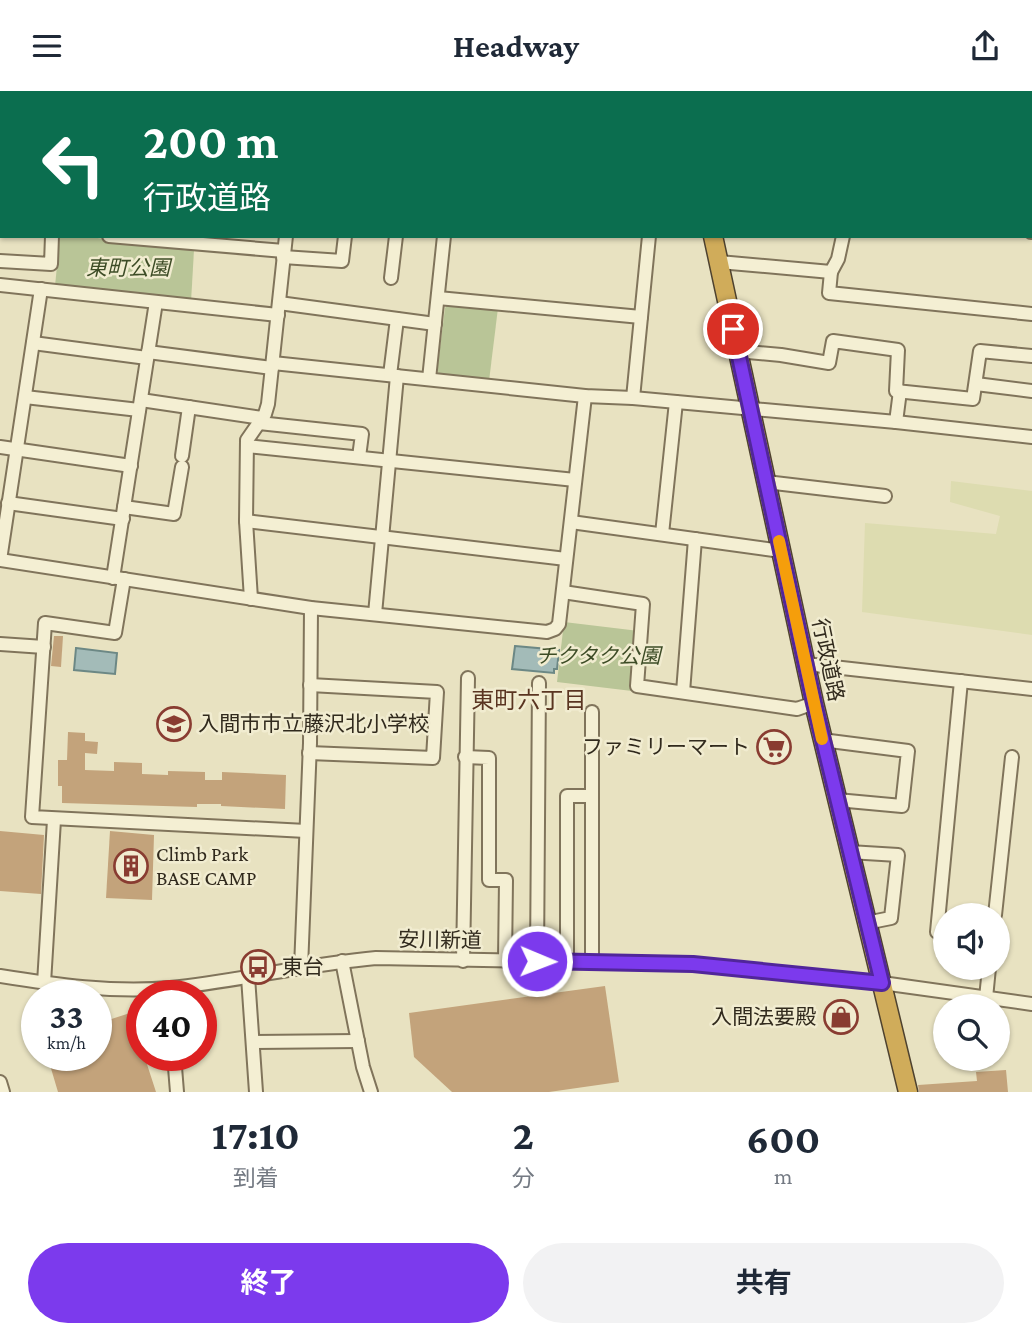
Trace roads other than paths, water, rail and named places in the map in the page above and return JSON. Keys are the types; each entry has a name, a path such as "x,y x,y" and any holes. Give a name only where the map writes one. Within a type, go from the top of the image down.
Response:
{"highway":[{"name":"行政道路","path":"713,238 822,740 908,1092"}],"street":[{"path":"0,261 51,264 52,238"},
{"path":"156,238 342,261 345,238"},
{"path":"251,599 246,521 247,440 268,404 286,238"},
{"path":"391,278 396,238"},
{"path":"429,379 444,238"},
{"path":"633,398 649,238"},
{"path":"843,238 838,258 831,272 829,293 1032,314"},
{"path":"719,262 831,272"},
{"path":"0,285 156,302 278,309 435,324"},
{"path":"41,289 0,560 311,608 547,632 559,624 585,396"},
{"path":"438,297 641,317"},
{"path":"156,302 123,513 115,633 46,623 32,817 306,831"},
{"path":"375,614 390,460 397,319"},
{"path":"737,351 829,363 833,341 898,350 896,391 974,400 980,351 1032,356"},
{"path":"33,343 585,396 896,422 1032,437"},
{"path":"976,384 1032,391"},
{"path":"896,422 900,391"},
{"path":"24,397 189,407 362,434 359,457"},
{"path":"662,534 676,403"},
{"path":"8,503 123,513 174,514 189,407"},
{"path":"247,446 576,480"},
{"path":"0,447 131,465"},
{"path":"766,482 885,496"},
{"path":"246,521 566,559"},
{"path":"570,522 781,551"},
{"path":"683,692 695,539"},
{"path":"563,591 643,604 637,686 797,709 814,703"},
{"path":"300,968 309,753 311,608"},
{"path":"0,644 44,647"},
{"path":"806,664 1032,689"},
{"path":"463,961 468,678"},
{"path":"940,903 961,681"},
{"path":"537,961 539,683"},
{"path":"309,753 433,758 437,692 310,685"},
{"path":"592,712 592,961"},
{"path":"822,740 908,751 902,806 837,800"},
{"path":"466,757 489,758 489,880 506,880 505,961"},
{"path":"996,903 1012,757"},
{"path":"567,962 567,796 592,796"},
{"path":"44,980 54,820"},
{"path":"849,852 898,855 891,918 866,923"},
{"name":"安川新道","path":"217,983 342,961 376,958 592,961 705,965 882,983 958,994"},
{"path":"342,961 371,1092"},
{"name":"安川新道","path":"0,976 25,980"},
{"path":"248,977 256,1092"},
{"name":"安川新道","path":"1010,1001 1032,1004"},
{"path":"253,1042 358,1041"},
{"path":"175,1071 177,1092"},
{"path":"0,1082 3,1092"}],"water":[{"path":"515,646 559,650 557,669 554,669 554,673 512,669"},
{"path":"76,648 117,653 115,674 74,670"}],"place":[{"name":"入間市市立藤沢北小学校","path":"174,724"},
{"name":"ファミリーマート","path":"774,747"},
{"name":"Climb Park BASE CAMP","path":"131,866"},
{"name":"東台","path":"258,967"},
{"name":"入間法要殿","path":"841,1017"}],"district":[{"name":"東町六丁目","path":"529,700"}],"park label":[{"name":"東町公園","path":"128,268"},
{"name":"チクタク公園","path":"598,656"}]}
